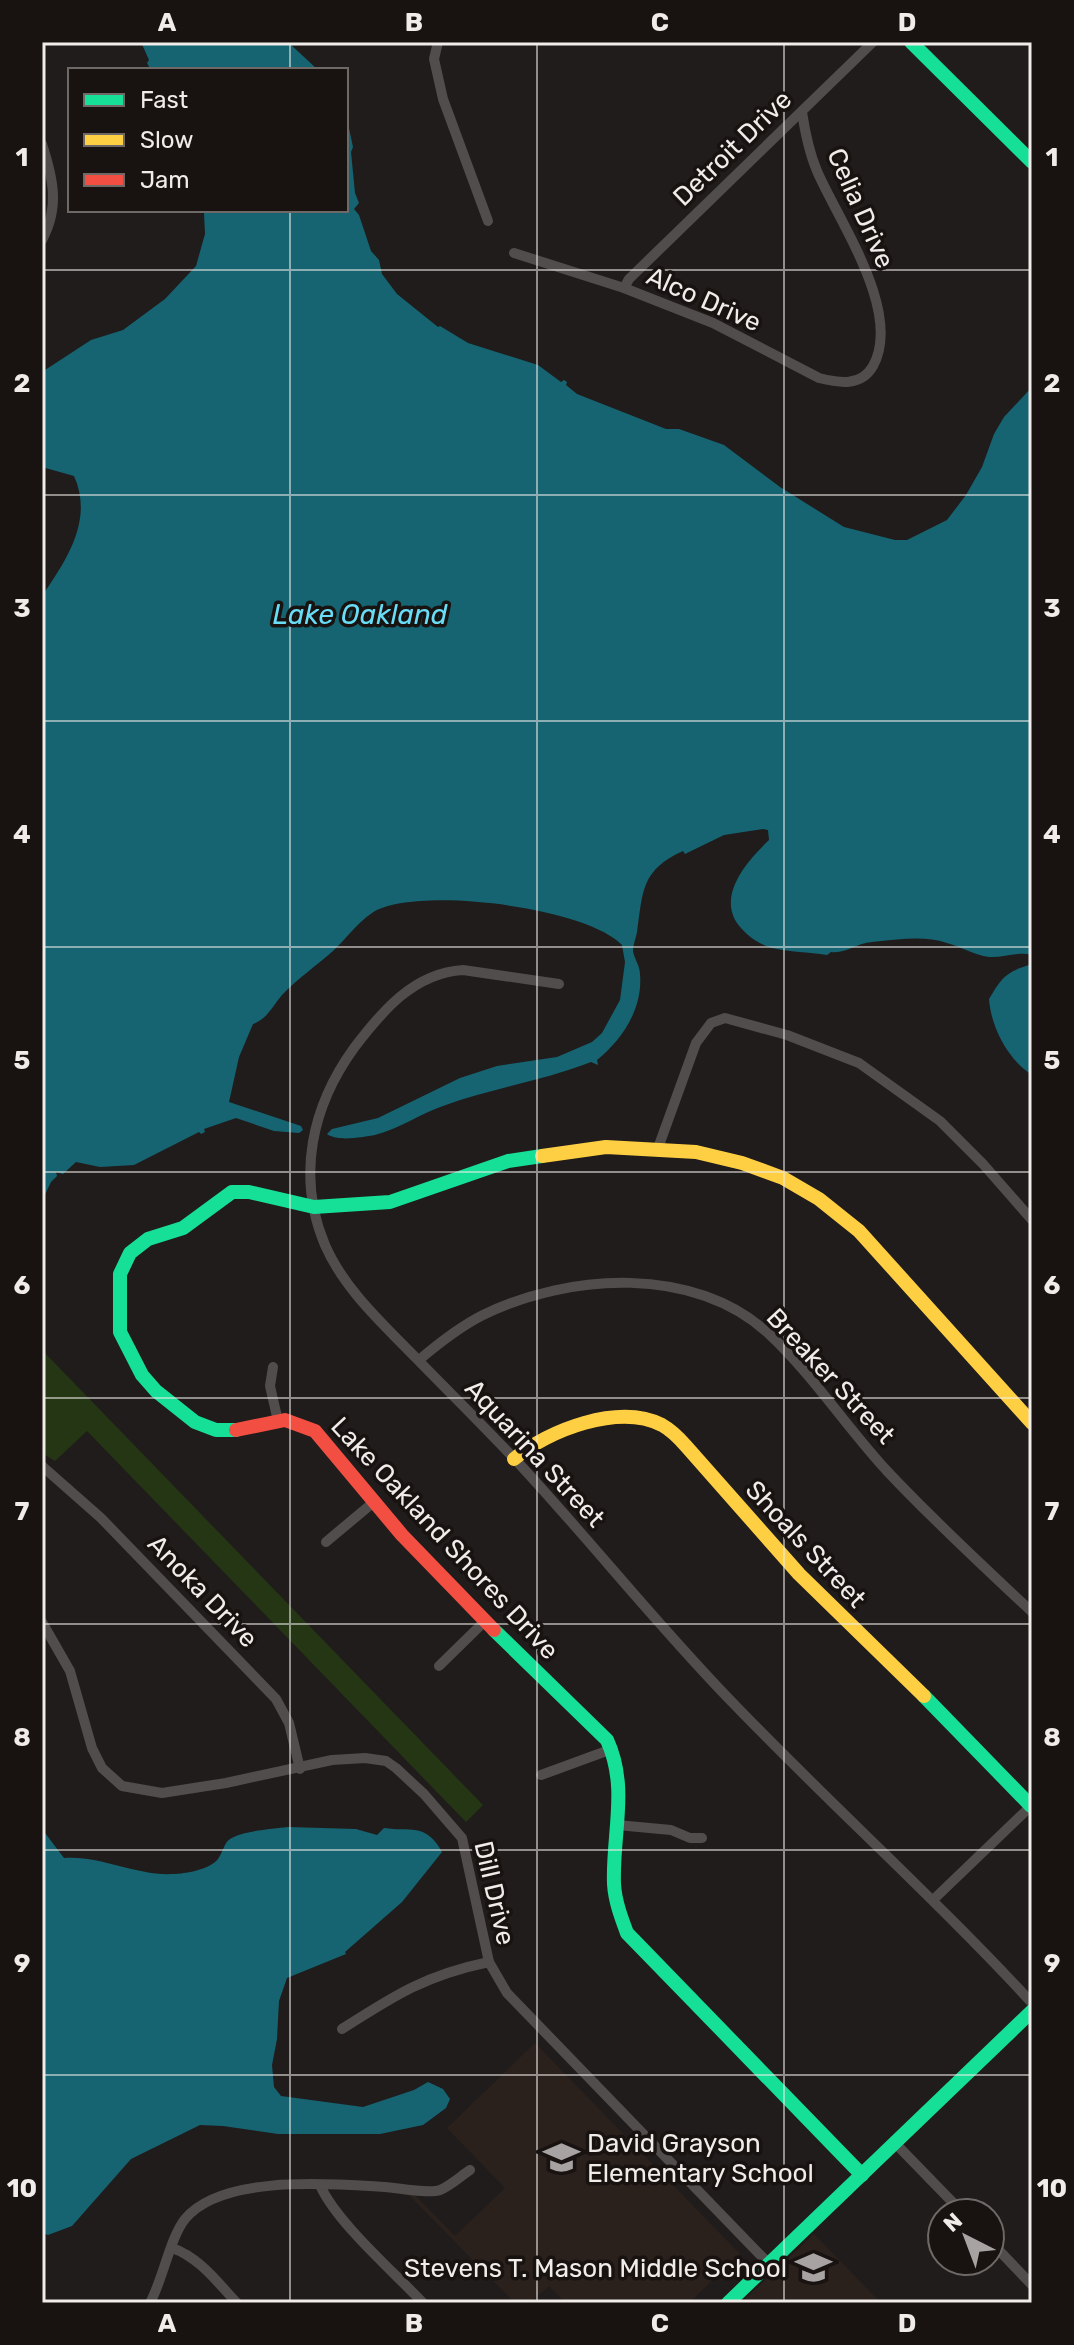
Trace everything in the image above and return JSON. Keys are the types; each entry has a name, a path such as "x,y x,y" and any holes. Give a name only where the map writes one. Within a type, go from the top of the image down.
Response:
{"street":[{"path":"438,42 434,59 440,87 488,221"},
{"name":"Detroit Drive","path":"624,288 629,279 873,42"},
{"path":"911,42 1032,162"},
{"name":"Celia Drive","path":"802,112 816,169 862,259 877,305 880,342 871,370"},
{"path":"42,144 54,187 50,225 42,240"},
{"name":"Alco Drive","path":"514,253 624,288 713,323 819,378 856,382 871,370"},
{"name":"Aquarina Street","path":"559,984 463,970 448,971 402,993 367,1030 335,1074 320,1106 312,1145 314,1207 323,1240 335,1266 377,1317 514,1459 694,1662 1032,2003"},
{"path":"658,1148 696,1043 711,1023 725,1018 787,1035 859,1063 940,1121 1032,1220"},
{"name":"Lake Oakland Shores Drive","path":"612,1749 590,1722 484,1622 315,1431 296,1422 278,1421 245,1430 216,1430 195,1422 156,1391 142,1375 120,1332 120,1274 130,1253 148,1239 183,1228 232,1192 249,1192 314,1207 390,1202 508,1161 606,1147 696,1152 742,1163 783,1178 819,1199 859,1231 1032,1423"},
{"name":"Breaker Street","path":"419,1360 460,1327 483,1315 546,1293 599,1285 659,1284 717,1299 769,1334 888,1471 1032,1612"},
{"path":"273,1367 270,1386 278,1421"},
{"name":"Shoals Street","path":"514,1459 524,1448 548,1435 590,1422 632,1418 652,1420 663,1425 840,1618 946,1717 1032,1806"},
{"name":"Anoka Drive","path":"42,1466 101,1518 276,1699 289,1723 300,1769"},
{"path":"326,1542 375,1501"},
{"name":"Dill Drive","path":"42,1622 70,1671 92,1748 102,1768 122,1786 162,1793 300,1769 332,1760 377,1759 396,1768 424,1794 462,1838 489,1962 498,1980 517,2005 769,2264"},
{"path":"439,1666 484,1622"},
{"path":"541,1775 612,1749 618,1768 614,1888 627,1933 862,2175"},
{"path":"933,1900 1032,1806"},
{"path":"617,1825 671,1830 690,1838 702,1838"},
{"path":"342,2029 406,1988 443,1972 489,1962"},
{"path":"728,2303 1032,2011"},
{"path":"895,2143 947,2197"},
{"path":"150,2303 185,2219 211,2199 268,2186 320,2185 439,2191 470,2170"},
{"path":"320,2185 326,2199 341,2217 423,2303"},
{"path":"172,2248 196,2261 237,2303"},
{"path":"1006,2258 1032,2285"}],"shaded area":[{"name":"David Grayson Elementary School","path":"535,2043 740,2254 689,2303 566,2303 549,2286 530,2303 515,2303 407,2193 412,2192 455,2236 505,2188 447,2128"},
{"name":"Stevens T. Mason Middle School","path":"814,2234 881,2303 741,2303"}],"green space":[{"path":"42,1350 483,1805 466,1822 87,1431 55,1461 42,1453"}],"water":[{"path":"141,42 288,42 316,68 150,68"},
{"name":"Lake Oakland","path":"348,123 353,147 355,193 359,203 354,209 371,251 379,260 382,274 397,294 438,327 468,343 538,365 561,382 567,382 566,385 577,394 666,429 679,429 724,445 780,487 844,527 895,540 907,540 947,520 982,467 1004,417 1032,387 1032,955 989,957 938,941 919,939 866,943 827,955 767,946 741,928 731,905 732,893 743,869 769,840 768,830 724,835 685,854 683,851 669,858 646,883 633,949 640,971 635,1011 623,1033 597,1060 598,1065 591,1062 461,1100 375,1135 337,1138 327,1134 332,1129 378,1118 460,1078 497,1066 557,1057 592,1042 602,1033 620,1000 625,962 622,945 603,932 574,920 500,904 424,901 393,905 367,917 288,989 266,1016 253,1024 239,1057 229,1102 301,1126 303,1130 299,1133 274,1131 236,1118 204,1129 205,1132 199,1132 134,1165 100,1167 76,1162 63,1174 56,1172 57,1176 42,1201 42,596 68,554 79,524 81,508 74,476 42,467 42,372 91,340 123,330 165,299 196,266 205,234 204,213 348,212"},
{"path":"1032,964 1032,1075 1015,1061 1002,1042 993,1021 989,999 1006,976"},
{"path":"288,1827 356,1829 377,1835 384,1828 416,1830 430,1836 442,1852 402,1902 346,1954 287,1978 279,2001 272,2065 274,2087 281,2096 363,2107 414,2090 428,2082 443,2089 450,2099 446,2108 423,2125 380,2134 278,2134 200,2125 131,2159 72,2226 48,2235 42,2233 42,1829 64,1858 173,1874 191,1872 215,1863 228,1841 235,1836"}],"traffic: fast":[{"path":"911,42 1032,162"},
{"path":"236,1430 216,1430 195,1422 156,1391 142,1375 120,1332 120,1274 130,1253 148,1239 183,1228 232,1192 249,1192 314,1207 390,1202 508,1161 542,1156"},
{"path":"494,1630 607,1740 614,1758 618,1793 615,1890 627,1933 862,2175"},
{"path":"924,1696 1031,1806"},
{"path":"728,2303 1032,2011"}],"traffic: slow":[{"path":"542,1156 606,1147 696,1152 742,1163 783,1178 819,1199 859,1231 1032,1423"},
{"path":"514,1459 545,1438 605,1418 645,1419 662,1425 683,1443 799,1574 924,1696"}],"traffic: jam":[{"path":"236,1430 285,1420 315,1431 402,1535 494,1630"}],"place":[{"name":"David Grayson Elementary School","path":"561,2158"},
{"name":"Stevens T. Mason Middle School","path":"813,2268"}]}
